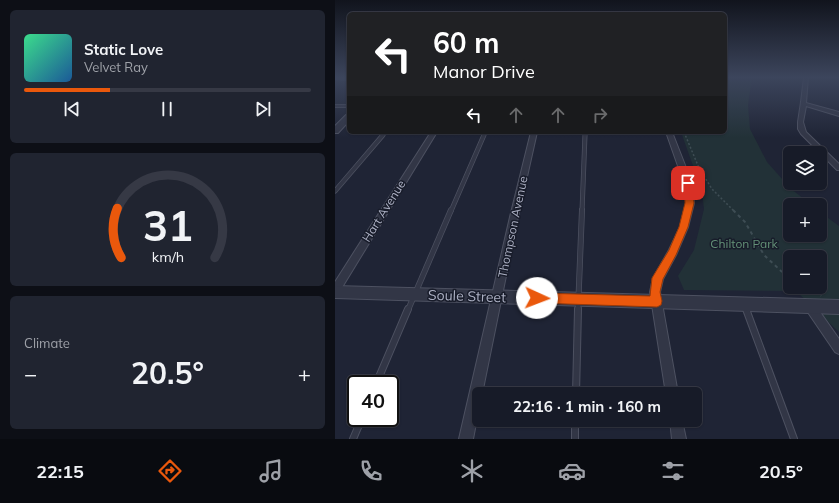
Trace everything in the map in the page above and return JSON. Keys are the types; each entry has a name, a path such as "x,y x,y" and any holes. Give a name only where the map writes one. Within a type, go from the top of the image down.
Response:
{"street":[{"path":"804,97 800,127 803,133 839,168"},
{"path":"804,104 839,114"},
{"path":"335,131 347,119"},
{"name":"Hart Avenue","path":"335,292 433,134"},
{"name":"Thompson Avenue","path":"466,439 534,134"},
{"path":"670,134 688,183 690,203 684,227 673,252 658,278 655,292 671,387"},
{"name":"Soule Street","path":"335,292 839,307"},
{"path":"809,306 839,348"},
{"path":"677,427 679,439"}],"lane":[{"path":"335,106 347,106"},
{"path":"335,191 383,134"},
{"path":"381,375 484,134"},
{"path":"576,387 585,134"},
{"path":"744,303 794,439"},
{"path":"353,439 358,427"},
{"path":"575,427 575,439"}],"path":[{"path":"685,134 699,168 709,185 717,195 745,222 764,255 783,272"}],"green space":[{"name":"Chilton Park","path":"727,97 749,97 748,105 750,129 767,162 783,180 783,190 792,190 803,198 783,198 783,242 827,242 827,217 839,226 839,332 799,294 827,294 827,250 783,250 783,291 684,290 678,276 694,250 704,209 702,191 682,134 727,134"}],"route":[{"path":"537,298 657,301 655,292 658,278 673,252 684,227 690,203 688,183"}]}
